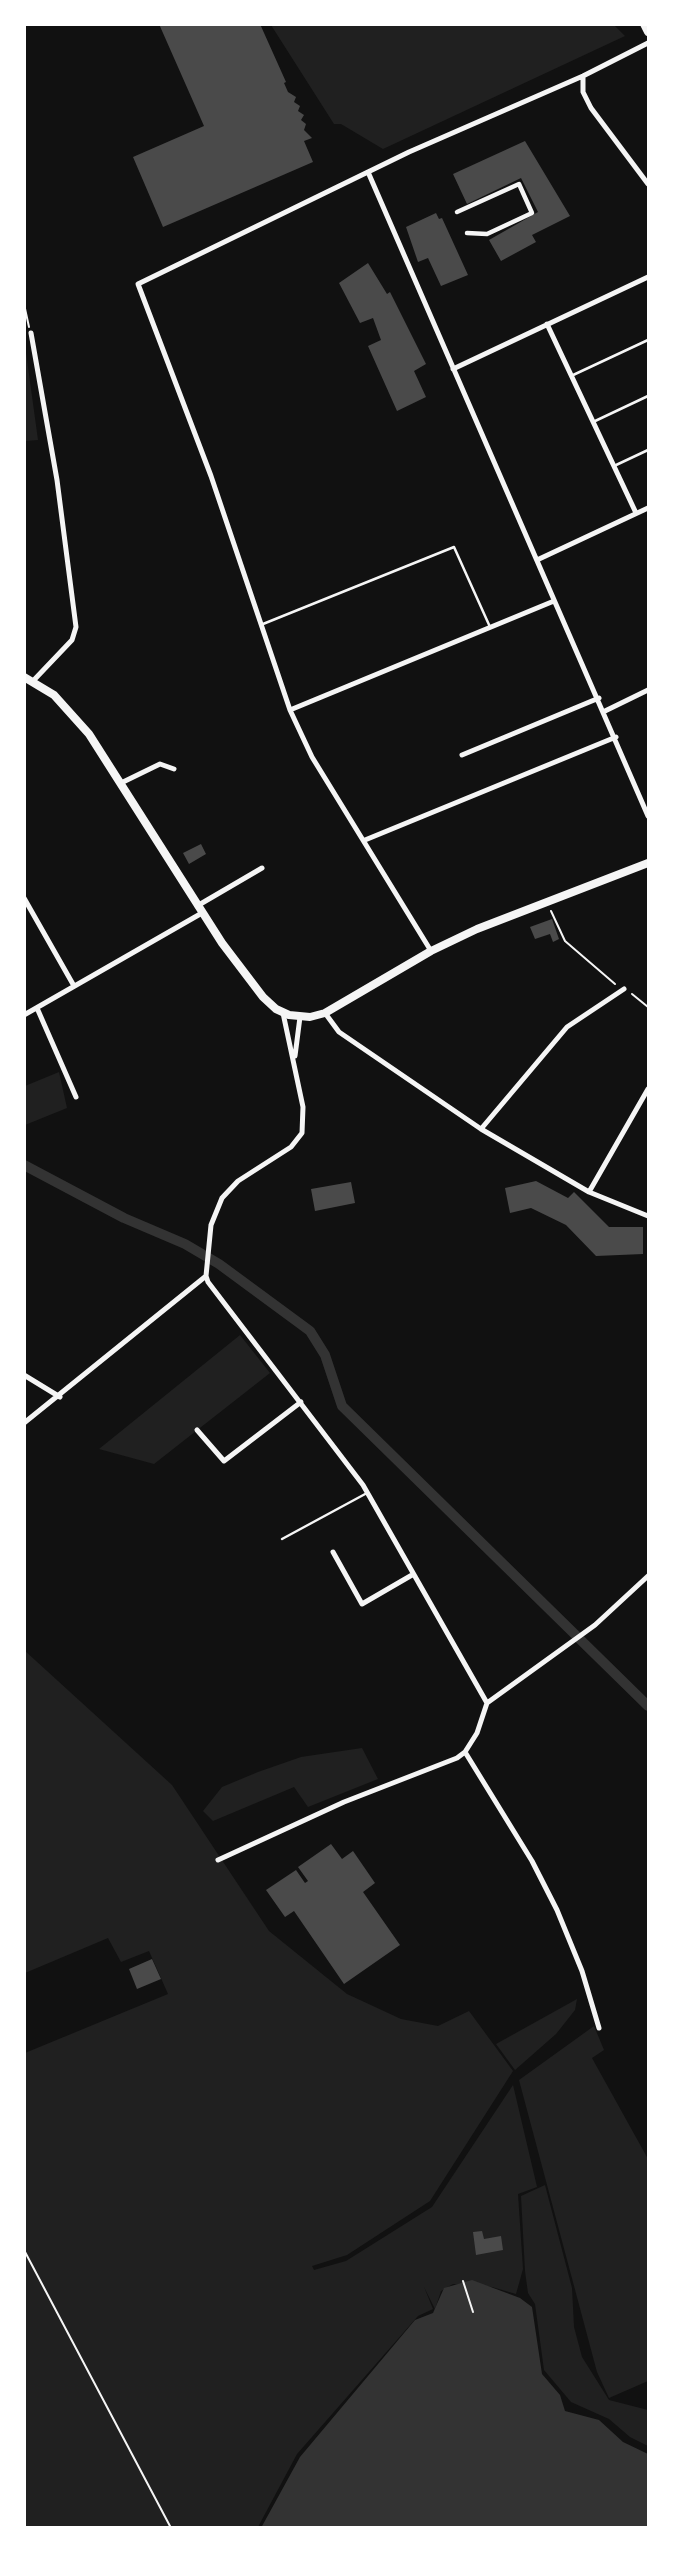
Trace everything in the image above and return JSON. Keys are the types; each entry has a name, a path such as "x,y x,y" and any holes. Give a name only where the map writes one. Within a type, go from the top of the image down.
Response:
{"main road":[{"path":"644,24 649,32"},
{"path":"29,679 54,695 89,734 200,910 257,989 270,1004 283,1013 300,1017 325,1013 431,951 546,900 649,863"}],"street":[{"path":"431,951 312,757 290,710 211,476 138,284 368,172 649,44"},
{"path":"583,76 583,92 591,108 649,184"},
{"path":"368,172 649,816"},
{"path":"457,212 519,184 532,213 487,234 467,233"},
{"path":"453,369 649,277"},
{"path":"547,324 636,513"},
{"path":"29,679 72,640 76,627 57,480 31,333"},
{"path":"537,560 649,508"},
{"path":"290,710 554,601"},
{"path":"605,711 649,690"},
{"path":"462,755 599,698"},
{"path":"365,840 615,737"},
{"path":"121,783 160,764 174,769"},
{"path":"24,1015 200,910 262,868"},
{"path":"24,898 74,986"},
{"path":"481,1129 567,1027 624,989"},
{"path":"37,1008 76,1097"},
{"path":"283,1013 304,1118 302,1133 291,1147 238,1181 222,1198 211,1225 207,1246 208,1282 367,1493 488,1703"},
{"path":"325,1013 339,1032 481,1129 589,1192 649,1216"},
{"path":"295,1063 300,1017"},
{"path":"589,1192 649,1089"},
{"path":"24,1423 206,1273"},
{"path":"24,1375 60,1396"},
{"path":"197,1430 224,1461 301,1402"},
{"path":"333,1552 362,1604 412,1575"},
{"path":"218,1860 344,1802 465,1752 477,1733 488,1703 569,1646 649,1576"},
{"path":"465,1752 533,1861 558,1910 582,1971 599,2028"}],"lane":[{"path":"571,376 649,340"},
{"path":"593,422 649,396"},
{"path":"614,466 649,450"},
{"path":"260,625 454,547 490,627"},
{"path":"282,1539 367,1493"}],"path":[{"path":"24,304 31,333"},
{"path":"546,900 565,942 600,973 649,1007"},
{"path":"24,2250 171,2528"},
{"path":"463,2281 472,2312"}],"shaded area":[{"path":"613,24 625,36 383,149 341,124 334,124 271,25"},
{"path":"24,338 38,440 25,441 24,441"},
{"path":"59,1072 67,1108 25,1125 25,1086"},
{"path":"240,1335 270,1373 154,1464 99,1449"},
{"path":"24,1650 172,1785 269,1931 347,1994 401,2019 438,2026 469,2011 513,2071 430,2201 347,2255 312,2266 314,2270 346,2261 432,2207 513,2085 537,2187 518,2194 523,2269 516,2294 492,2287 453,2284 441,2291 435,2309 424,2287 433,2309 418,2316 297,2454 258,2527 25,2527 25,2053 168,1994 149,1951 121,1962 108,1938 25,1973"},
{"path":"362,1748 378,1779 308,1807 294,1787 213,1821 203,1811 222,1787 258,1772 301,1757"},
{"path":"577,1999 575,2010 556,2034 515,2070 496,2044"},
{"path":"594,2026 604,2050 592,2058 648,2159 648,2381 609,2398 597,2372 519,2080"},
{"path":"545,2185 572,2288 574,2327 582,2357 609,2400 648,2410 648,2446 630,2437 609,2419 571,2402 544,2370 535,2304 528,2293 525,2271 521,2196"},
{"path":"472,2280 520,2298 532,2307 542,2374 560,2395 565,2411 599,2420 623,2442 648,2454 648,2527 261,2528 300,2457 415,2320 433,2313 444,2288"}],"building":[{"path":"159,24 260,24 288,92 296,97 294,102 300,106 298,111 304,115 301,120 306,124 304,130 312,138 304,141 313,162 163,227 133,157 204,126"},
{"path":"525,141 570,216 532,235 536,242 501,261 489,240 538,212 521,178 467,204 453,174"},
{"path":"436,213 439,219 442,218 468,275 441,286 428,258 418,262 406,227"},
{"path":"368,263 387,294 390,292 426,364 414,371 426,397 397,411 368,346 381,340 373,318 360,323 339,283"},
{"path":"201,844 206,854 189,864 183,853"},
{"path":"552,919 559,939 553,942 550,934 535,939 530,927"},
{"path":"536,1181 568,1198 574,1192 609,1227 643,1227 643,1254 596,1256 566,1225 531,1208 510,1213 505,1188"},
{"path":"351,1182 355,1203 315,1211 311,1189"},
{"path":"331,1844 342,1859 353,1851 375,1883 363,1892 400,1945 344,1984 294,1911 285,1917 266,1890 296,1870 305,1883 308,1881 298,1867"},
{"path":"152,1959 161,1979 137,1989 129,1969"},
{"path":"482,2231 484,2239 501,2236 503,2250 476,2255 473,2232"}],"waterway":[{"path":"24,1165 124,1218 185,1244 219,1264 310,1331 325,1355 342,1406 648,1706"}]}
